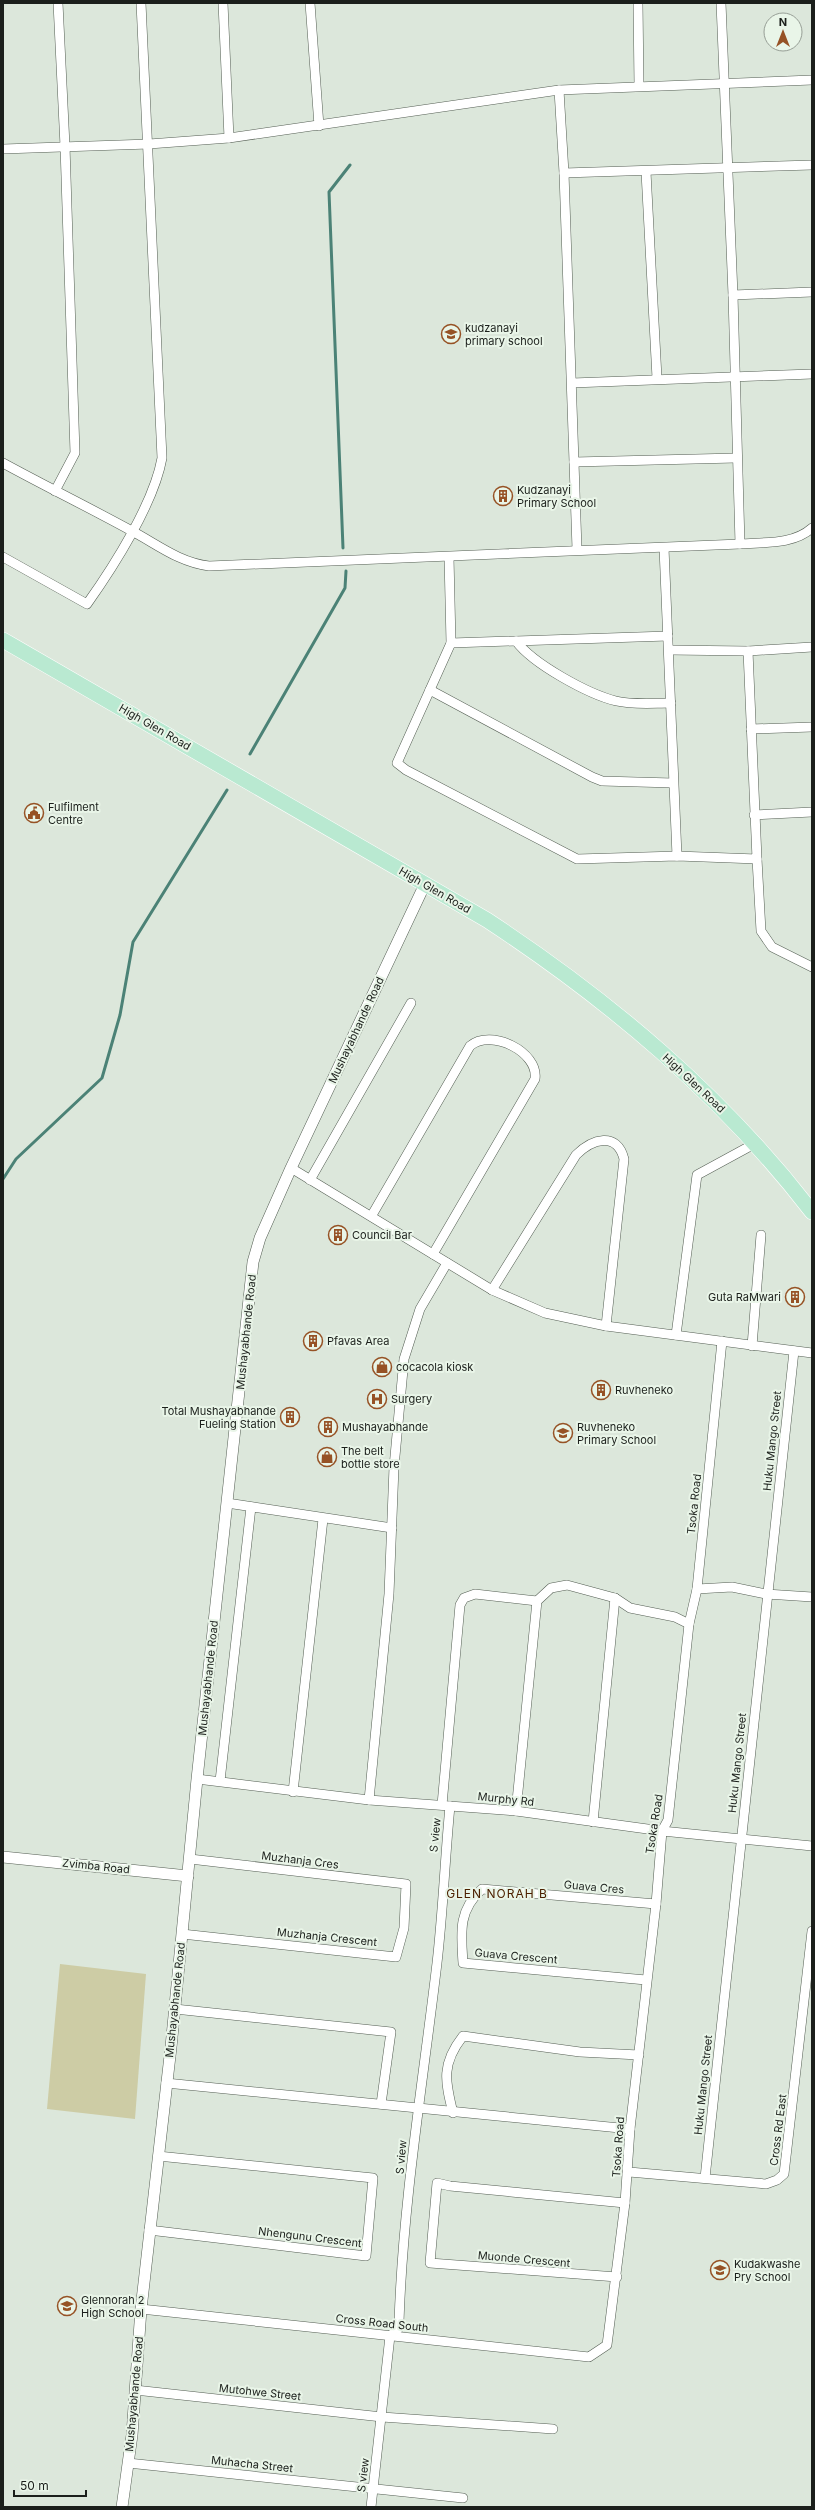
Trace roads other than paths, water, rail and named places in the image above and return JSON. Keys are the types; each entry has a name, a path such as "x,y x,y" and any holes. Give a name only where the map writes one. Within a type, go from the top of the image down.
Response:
{"main road":[{"name":"High Glen Road","path":"3,640 487,920 535,952 598,999 694,1079 754,1144 812,1212"}],"street":[{"path":"54,491 72,463 74,453 65,146 58,3"},
{"path":"3,557 87,604 132,531 156,481 162,458 149,144 141,3"},
{"path":"223,3 229,138"},
{"path":"310,3 319,126"},
{"path":"638,3 639,86"},
{"path":"721,3 727,168 734,295 734,376 740,544"},
{"path":"3,149 149,144 229,138 319,126 525,93 559,90 812,80"},
{"path":"559,90 564,173 577,550"},
{"path":"564,173 646,172 812,166"},
{"path":"646,172 657,378"},
{"path":"734,295 812,292"},
{"path":"572,382 812,374"},
{"path":"574,462 736,458"},
{"path":"3,463 132,531 175,556 193,564 209,566 740,544 792,540 802,536 812,528"},
{"path":"664,548 677,856"},
{"path":"449,557 451,642 398,759 400,767 577,859 677,856 758,859"},
{"path":"451,642 668,636"},
{"path":"516,641 534,660 597,694 616,701 638,704 671,703"},
{"path":"669,650 748,651 812,647"},
{"path":"748,651 754,815 758,859 761,931 772,947 812,967"},
{"path":"430,690 602,781 673,783"},
{"path":"751,729 812,727"},
{"path":"754,815 812,812"},
{"name":"Mushayabhande Road","path":"122,2507 135,2390 140,2310 175,2009 197,1779 254,1262 260,1238 291,1168 425,884"},
{"path":"310,1180 411,1003"},
{"path":"372,1215 470,1046 477,1040 487,1038 508,1044 522,1053 534,1067 535,1079 433,1254"},
{"path":"492,1290 576,1155 584,1147 595,1142 608,1140 617,1144 622,1150 624,1159 606,1326"},
{"path":"676,1335 697,1175 754,1144"},
{"path":"291,1168 372,1215 492,1290 545,1313 606,1326 812,1353"},
{"path":"752,1346 762,1235"},
{"path":"369,1800 389,1594 394,1467 404,1359 408,1339 420,1309 447,1263"},
{"name":"Tsoka Road","path":"609,2335 626,2203 630,2129 646,1980 656,1904 662,1831 668,1820 689,1624 697,1589 722,1341"},
{"name":"Huku Mango Street","path":"705,2178 766,1594 794,1351"},
{"path":"227,1503 323,1519 392,1528"},
{"path":"220,1782 251,1507"},
{"path":"293,1792 323,1519"},
{"path":"516,1811 537,1601 552,1588 567,1585 615,1598 630,1608 675,1617 689,1624"},
{"path":"697,1589 732,1587 766,1594 812,1597"},
{"name":"S view","path":"371,2507 390,2336 398,2329 399,2322 401,2265 417,2109 437,1962 460,1605 464,1598 475,1594 537,1601"},
{"path":"593,1822 615,1598"},
{"name":"Murphy Rd","path":"197,1779 293,1792 369,1800 516,1811 662,1831 812,1846"},
{"name":"Zvimba Road","path":"3,1857 188,1876"},
{"name":"Muzhanja Cres","path":"190,1859 406,1884"},
{"name":"Muzhanja Crescent","path":"182,1934 396,1957 404,1928 406,1884"},
{"name":"Guava Cres","path":"482,1889 656,1904"},
{"name":"Guava Crescent","path":"482,1889 472,1898 464,1914 462,1928 464,1963 646,1980"},
{"name":"Cross Rd East","path":"628,2172 766,2184 777,2180 784,2174 808,2002 812,1931"},
{"path":"175,2009 392,2032 381,2104"},
{"path":"453,2113 446,2086 446,2071 449,2056 463,2036 580,2052 639,2055"},
{"path":"166,2083 381,2104 453,2113 630,2129"},
{"name":"Nhengunu Crescent","path":"149,2230 366,2256 373,2178 158,2156"},
{"name":"Muonde Crescent","path":"617,2277 430,2263 437,2183 450,2186 626,2203"},
{"name":"Cross Road South","path":"140,2310 589,2357 606,2345 609,2335"},
{"name":"Mutohwe Street","path":"135,2390 382,2417 553,2429"},
{"name":"Muhacha Street","path":"128,2463 373,2490 462,2498"}],"waterway":[{"path":"343,548 329,192 350,165"},
{"path":"250,754 345,588 346,571"},
{"path":"3,1179 16,1159 102,1078 120,1015 133,942 227,790"}],"place":[{"name":"kudzanayi primary school","path":"451,334"},
{"name":"Kudzanayi Primary School","path":"503,496"},
{"name":"Fulfilment Centre","path":"34,813"},
{"name":"Council Bar","path":"338,1235"},
{"name":"Guta RaMwari","path":"795,1297"},
{"name":"Pfavas Area","path":"313,1341"},
{"name":"cocacola kiosk","path":"382,1367"},
{"name":"Ruvheneko","path":"601,1390"},
{"name":"Surgery","path":"377,1399"},
{"name":"Total Mushayabhande Fueling Station","path":"290,1417"},
{"name":"Mushayabhande","path":"328,1427"},
{"name":"Ruvheneko Primary School","path":"563,1433"},
{"name":"The belt bottle store","path":"327,1457"},
{"name":"Kudakwashe Pry School","path":"720,2270"},
{"name":"Glennorah 2 High School","path":"67,2306"}],"district":[{"name":"GLEN NORAH B","path":"497,1894"}]}
